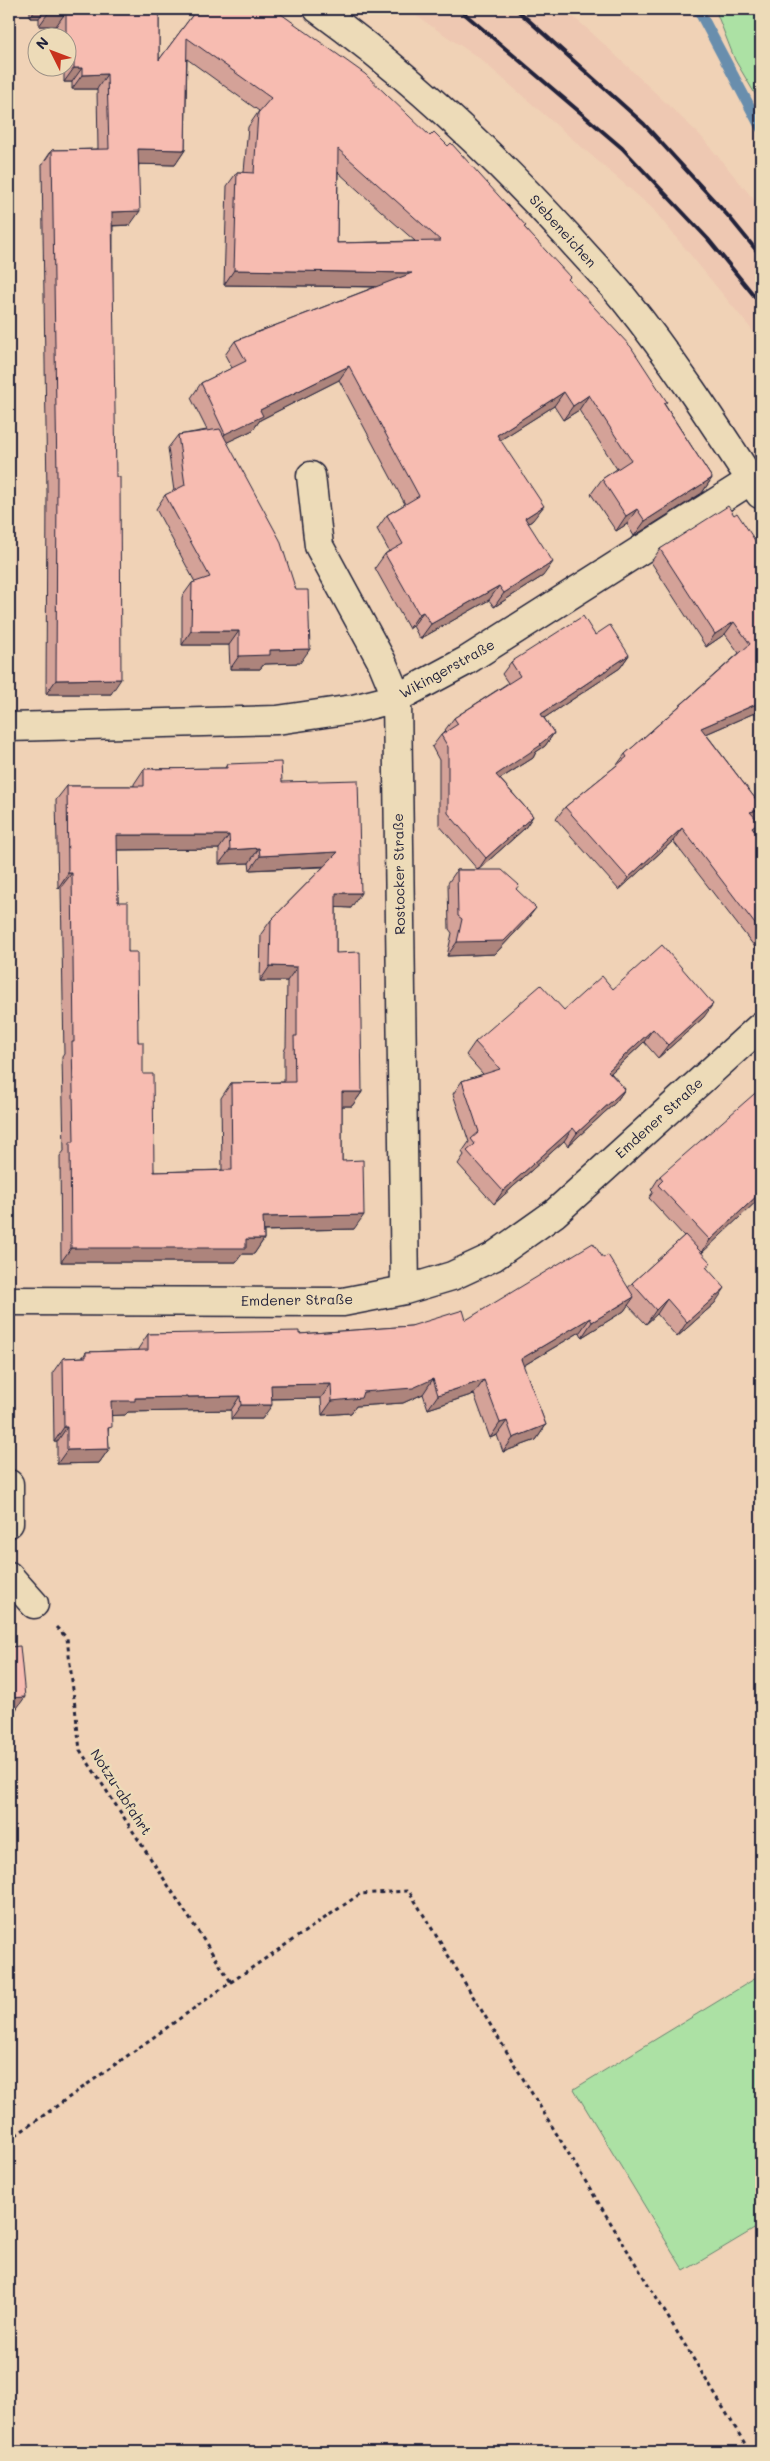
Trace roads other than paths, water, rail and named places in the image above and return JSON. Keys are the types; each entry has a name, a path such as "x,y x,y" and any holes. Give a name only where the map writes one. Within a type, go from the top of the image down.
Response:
{"street":[{"name":"Siebeneichen","path":"318,9 410,80 464,129 536,201 624,299 698,400 756,488"},
{"name":"Rostocker Straße","path":"311,476 319,546 382,662 397,698 405,1290"},
{"name":"Wikingerstraße","path":"9,726 277,720 353,709 397,698 466,661 756,488"},
{"name":"Emdener Straße","path":"9,1301 343,1302 405,1290 452,1276 493,1257 520,1240 554,1213 761,1026"},
{"path":"9,1484 9,1523"},
{"path":"9,1576 34,1604"}],"waterway":[{"path":"698,9 761,128"}],"railway":[{"path":"459,9 622,148 708,239 761,304"},
{"path":"516,9 644,124 730,218 761,256"}]}
